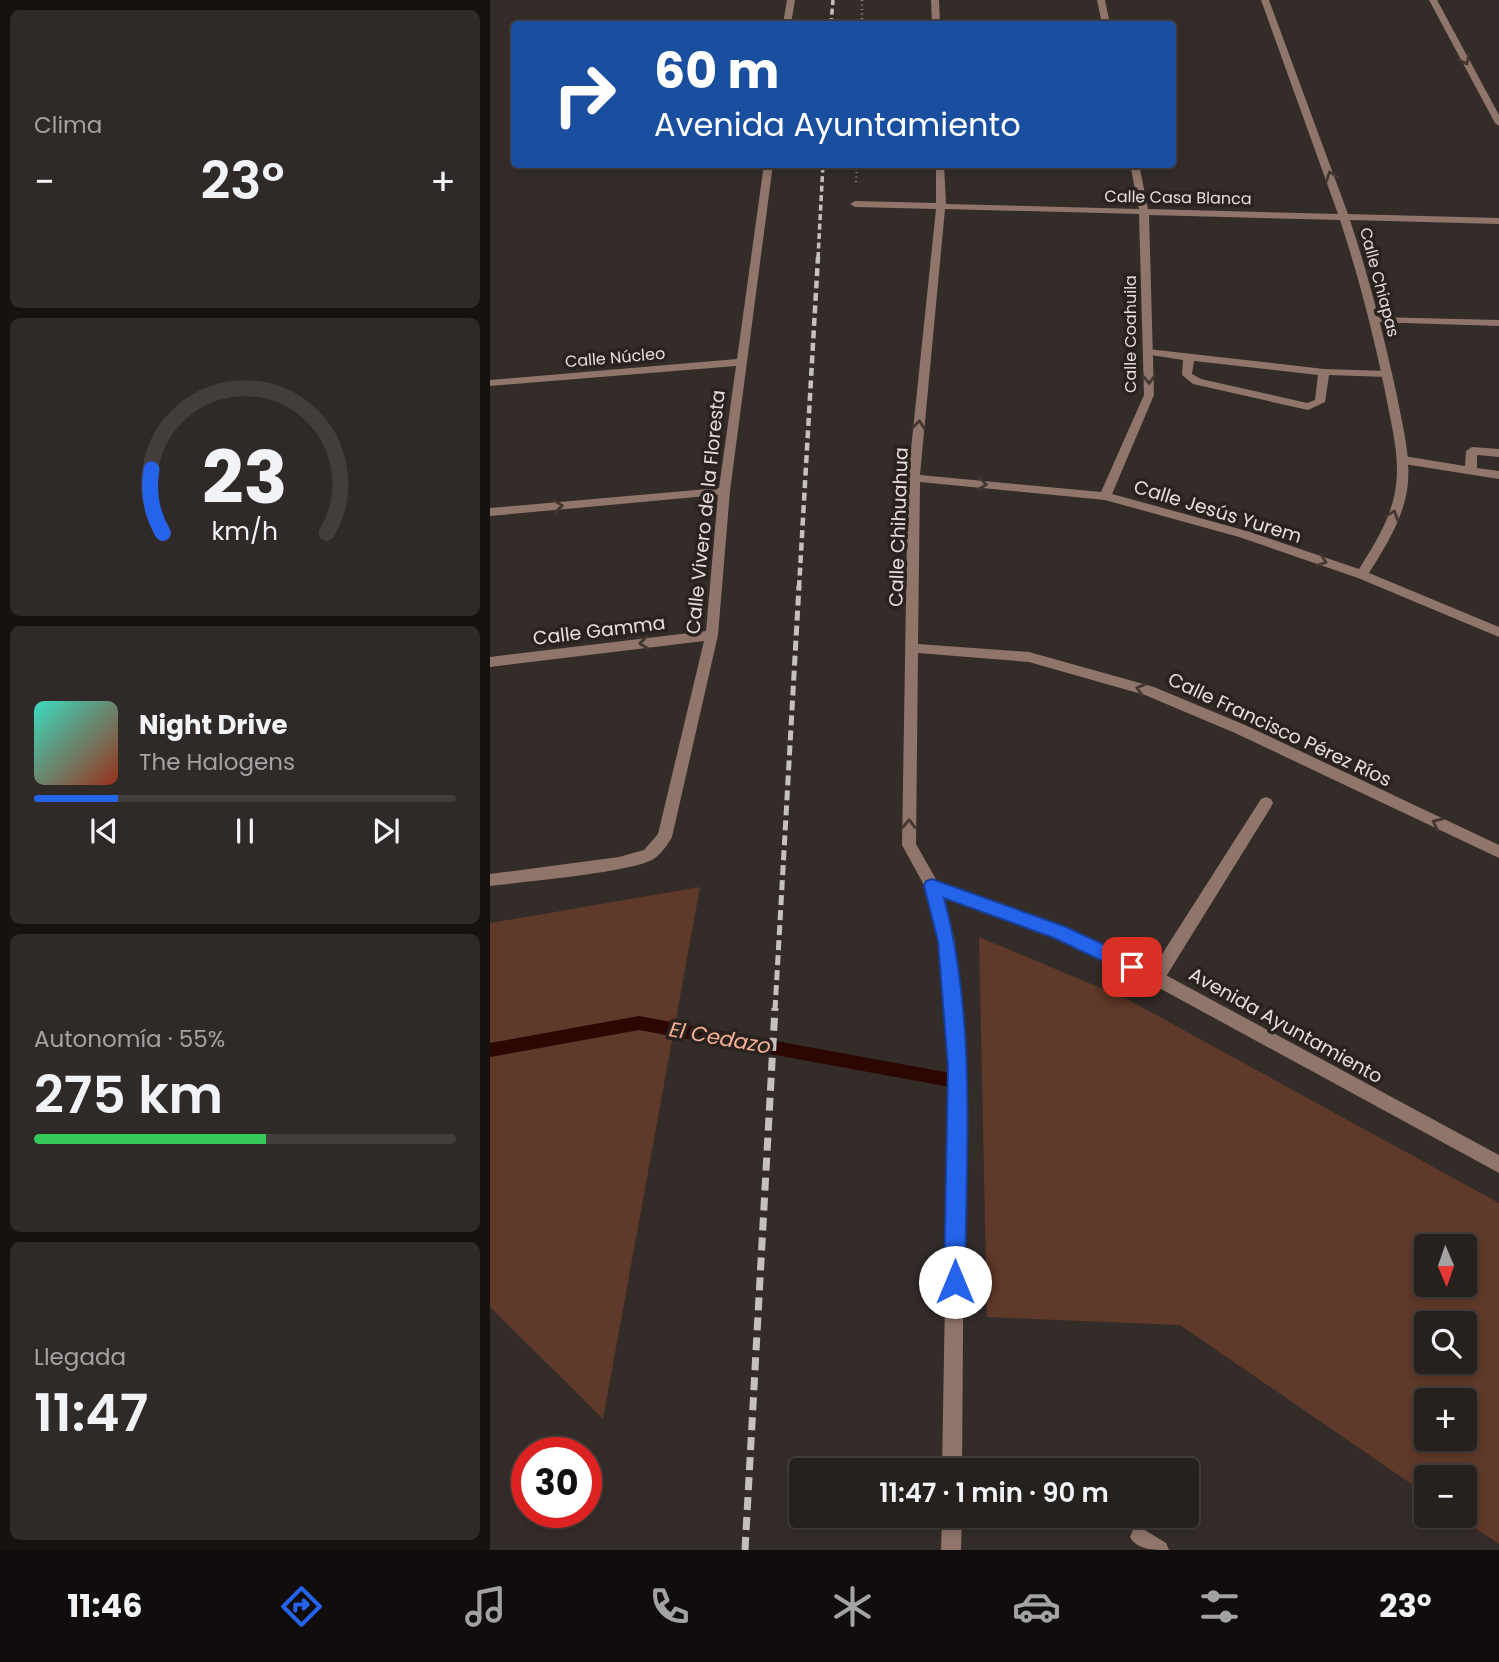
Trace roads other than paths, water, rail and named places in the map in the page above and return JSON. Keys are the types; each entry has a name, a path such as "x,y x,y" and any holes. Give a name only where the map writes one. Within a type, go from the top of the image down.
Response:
{"street":[{"path":"788,21 791,0"},
{"path":"935,0 936,21"},
{"path":"1101,0 1105,21"},
{"name":"Calle Chiapas","path":"1265,0 1346,217 1376,320 1404,460 1402,487 1387,532 1362,575"},
{"path":"1433,0 1499,123"},
{"name":"Calle Vivero de la Floresta","path":"490,880 619,863 649,855 665,837 712,635 724,491 768,168"},
{"name":"Calle Chihuahua","path":"940,168 941,206 914,478 909,845 932,886 947,941 957,1067 952,1458"},
{"name":"Calle Coahuila","path":"1105,496 1149,395 1144,212 1135,168"},
{"name":"Calle Casa Blanca","path":"855,204 1499,221"},
{"path":"1376,320 1499,323"},
{"path":"1148,352 1324,372 1387,373"},
{"path":"1189,356 1188,375 1191,380 1308,407 1320,402 1324,372"},
{"name":"Calle Núcleo","path":"490,383 742,362"},
{"path":"1471,470 1472,451 1499,453"},
{"path":"1404,460 1499,475"},
{"name":"Calle Jesús Yurem","path":"914,478 1105,496 1243,534 1362,575 1499,632"},
{"path":"490,512 724,491"},
{"name":"Calle Gamma","path":"490,662 712,635"},
{"name":"Calle Francisco Pérez Ríos","path":"912,648 1029,657 1149,691 1240,729 1499,852"},
{"path":"1156,978 1266,803"},
{"name":"Avenida Ayuntamiento","path":"932,886 1060,932 1156,978 1499,1164"},
{"path":"951,1550 952,1528"},
{"path":"1140,1550 1140,1537 1159,1550"}],"waterway":[{"name":"El Cedazo","path":"490,1050 639,1023 950,1080"}],"railway":[{"path":"831,21 833,0"},
{"path":"818,258 823,168"},
{"path":"799,588 818,257"},
{"path":"775,1010 799,586"},
{"path":"745,1550 775,1008"}]}
